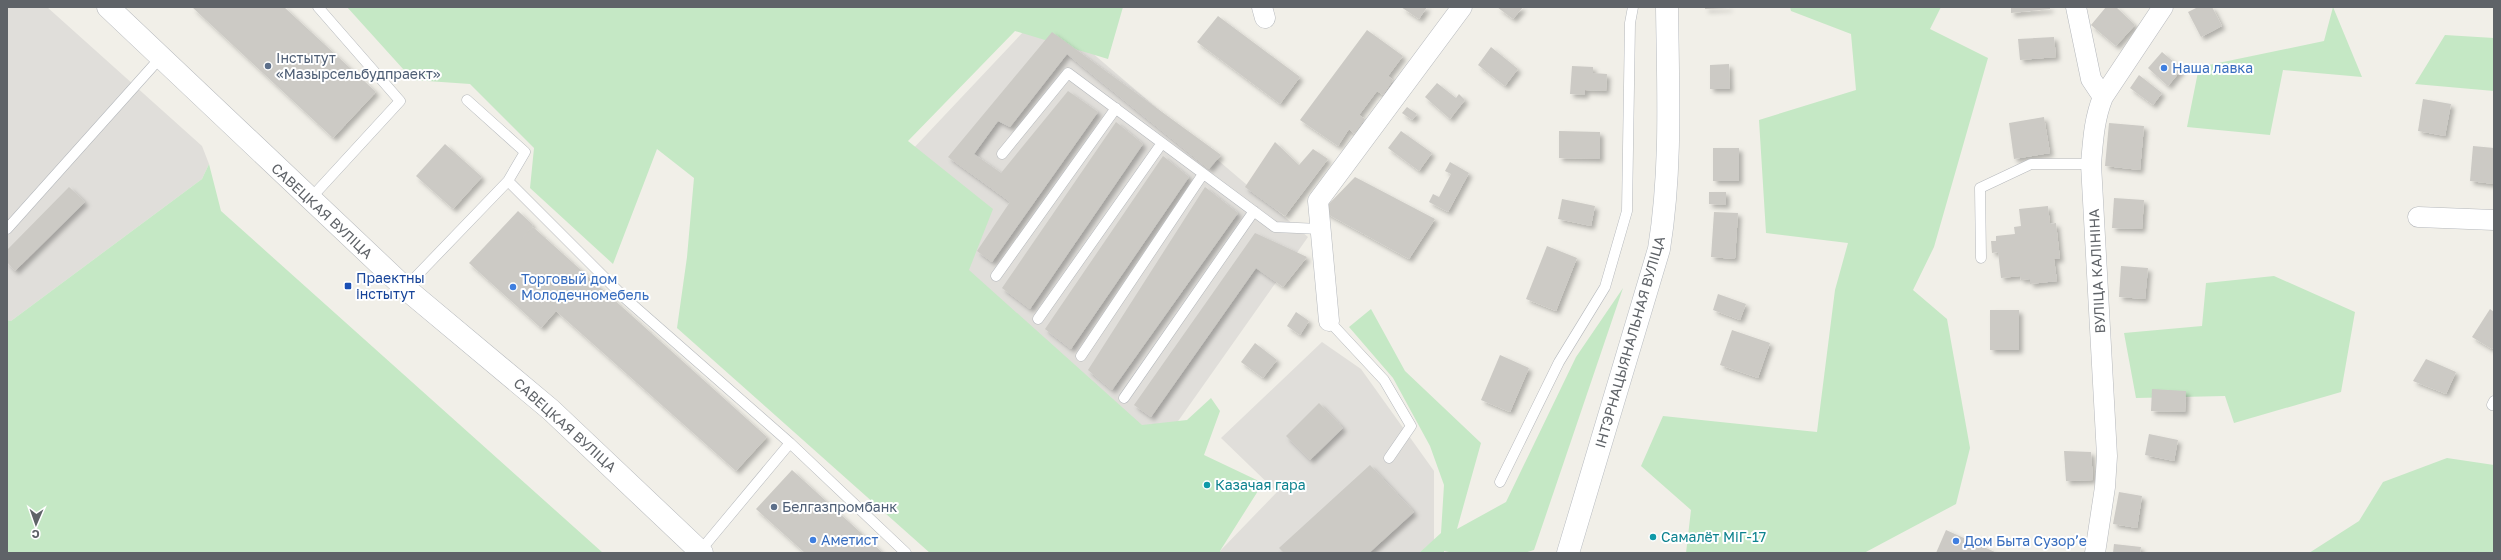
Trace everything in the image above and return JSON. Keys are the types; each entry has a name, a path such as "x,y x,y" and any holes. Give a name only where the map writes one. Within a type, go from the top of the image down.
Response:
{"street":[{"name":"САВЕЦКАЯ ВУЛІЦА","path":"108,7 405,288 551,410 701,552"},
{"path":"1329,321 1318,201 1462,7"},
{"name":"ІНТЭРНАЦЫЯНАЛЬНАЯ ВУЛІЦА","path":"1568,553 1660,249 1666,205 1669,162 1667,7"},
{"path":"2076,7 2091,79 2103,97"},
{"name":"ВУЛІЦА КАЛІНІНА","path":"2095,553 2105,487 2107,456 2091,164 2097,113 2103,97 2163,7"},
{"path":"2418,217 2494,220"}],"lane":[{"path":"310,199 400,102 318,7"},
{"path":"1500,482 1559,362 1605,287 1627,211 1630,23 1633,7"},
{"path":"7,229 161,57"},
{"path":"1002,154 1068,73 1275,227 1320,229"},
{"path":"405,288 508,181 524,152 467,100"},
{"path":"996,276 1116,108"},
{"path":"1038,319 1162,143"},
{"path":"1981,258 1980,188 2031,164 2091,164"},
{"path":"1081,356 1203,174"},
{"path":"508,181 626,299 790,443 906,553"},
{"path":"1124,398 1254,211"},
{"path":"1329,321 1384,380 1411,426 1389,458"},
{"path":"701,552 790,443"}],"shaded area":[{"path":"7,7 47,7 202,146 209,164 202,179 11,321 7,320"},
{"path":"1043,11 1308,237 1157,451 940,265 910,152"},
{"path":"1322,342 1361,369 1434,471 1434,540 1419,553 1222,553 1220,551 1277,492 1221,438"}],"green space":[{"path":"347,7 1123,7 1108,59 1015,31 908,141 993,209 969,270 1142,425 1187,420 1211,398 1220,411 1204,455 1263,483 1220,551 1222,553 930,553 677,328 687,257 694,178 657,149 613,264 530,188 534,148 470,84 413,80"},
{"path":"1790,7 1941,7 1930,29 1988,58 1934,247 1913,290 1947,319 1970,448 1956,504 1864,553 1686,553 1691,510 1641,466 1663,416 1817,432 1835,290 1848,243 1766,233 1759,120 1856,90 1851,34 1791,11"},
{"path":"2333,7 2362,77 2283,70 2270,135 2187,127 2199,67 2324,41"},
{"path":"2445,35 2494,38 2494,91 2415,84"},
{"path":"209,164 221,211 603,553 7,553 7,320 11,321 202,179"},
{"path":"2274,276 2355,312 2341,392 2234,423 2225,396 2136,398 2124,333 2202,326 2206,283"},
{"path":"1623,288 1534,550 1524,553 1454,553 1444,551 1444,553 1419,553 1441,533 1444,485 1430,446 1393,378 1349,327 1371,309 1405,371 1481,443 1457,529 1506,502 1576,357"},
{"path":"2447,458 2494,465 2494,553 2309,553 2359,521 2383,482"}],"building":[{"path":"192,7 284,7 376,92 333,138"},
{"path":"1401,7 1427,7 1419,19"},
{"path":"1497,7 1523,7 1513,19"},
{"path":"1705,7 1729,7 1729,8 1705,9"},
{"path":"2011,7 2050,7 2050,9 2011,13"},
{"path":"2106,7 2116,7 2135,25 2116,46 2091,25"},
{"path":"2198,7 2212,7 2222,26 2201,37 2188,12"},
{"path":"1218,16 1300,77 1280,104 1197,42"},
{"path":"1367,30 1403,56 1388,76 1393,80 1383,95 1377,91 1359,115 1365,119 1354,134 1349,129 1338,146 1300,120"},
{"path":"1052,32 1221,155 1209,169 1067,54 1010,127 998,121 974,154 1001,173 1068,91 1098,112 992,262 977,251 1010,202 948,157"},
{"path":"2054,37 2056,57 2020,60 2018,39"},
{"path":"1491,47 1518,69 1505,86 1478,65"},
{"path":"2162,52 2182,69 2168,86 2148,68"},
{"path":"1729,64 1730,89 1710,89 1710,65"},
{"path":"1572,66 1593,67 1593,73 1607,74 1606,91 1585,90 1585,95 1570,94"},
{"path":"2139,75 2162,93 2153,105 2130,88"},
{"path":"1437,83 1456,98 1459,94 1465,100 1450,119 1425,97"},
{"path":"2423,99 2451,104 2445,136 2418,131"},
{"path":"1407,107 1417,114 1412,120 1402,113"},
{"path":"2044,117 2050,153 2014,159 2009,123"},
{"path":"1116,122 1143,144 1030,309 1002,288"},
{"path":"2109,123 2144,126 2140,170 2105,166"},
{"path":"1401,131 1432,153 1419,171 1388,148"},
{"path":"1559,131 1600,132 1600,159 1559,158"},
{"path":"1275,142 1299,165 1313,149 1328,159 1285,216 1245,187"},
{"path":"445,144 482,177 453,209 416,176"},
{"path":"2473,146 2494,148 2494,184 2470,181"},
{"path":"1713,148 1739,148 1739,181 1713,181"},
{"path":"1163,156 1189,177 1071,349 1045,329"},
{"path":"1450,162 1469,173 1448,212 1429,202 1433,194 1439,197 1451,174 1445,171"},
{"path":"1355,177 1435,219 1409,259 1322,211"},
{"path":"69,187 85,202 15,271 7,262 7,250"},
{"path":"1205,187 1238,213 1112,390 1088,370"},
{"path":"1709,192 1726,192 1726,205 1709,204"},
{"path":"2114,198 2144,200 2142,229 2112,228"},
{"path":"1562,199 1595,206 1591,226 1558,219"},
{"path":"2048,206 2050,224 2056,223 2060,259 2054,259 2057,281 2030,284 2030,279 2021,280 2020,276 2001,278 1998,252 1992,253 1991,241 1996,241 1996,236 2015,234 2014,227 2021,226 2019,209"},
{"path":"518,211 533,225 521,240 533,227 767,437 736,471 556,311 541,328 469,263"},
{"path":"1714,212 1738,213 1735,259 1711,257"},
{"path":"1255,233 1307,257 1283,287 1256,268 1151,417 1134,405"},
{"path":"1547,246 1577,258 1556,311 1526,299"},
{"path":"2121,266 2148,268 2145,299 2119,297"},
{"path":"1718,294 1746,304 1740,320 1713,310"},
{"path":"2490,309 2494,312 2494,346 2492,349 2472,337"},
{"path":"1990,310 2019,310 2019,350 1990,350"},
{"path":"1296,312 1309,321 1300,335 1287,326"},
{"path":"1732,330 1770,343 1758,378 1720,365"},
{"path":"1255,343 1277,360 1263,378 1241,362"},
{"path":"1500,355 1529,368 1510,412 1481,400"},
{"path":"2426,359 2456,372 2446,394 2413,381"},
{"path":"2152,389 2186,391 2185,412 2151,411"},
{"path":"1319,403 1343,428 1310,460 1286,436"},
{"path":"2149,434 2178,440 2174,461 2145,455"},
{"path":"2064,451 2091,452 2093,480 2066,481"},
{"path":"1370,465 1414,512 1369,553 1284,553 1279,548"},
{"path":"792,470 883,553 805,553 756,509"},
{"path":"2119,492 2142,496 2137,528 2113,524"},
{"name":"Дом Быта Сузорʼе","path":"1946,530 1997,553 1936,553"},
{"path":"2114,544 2141,547 2140,553 2113,553"}],"place":[{"name":"Інстытут «Мазырсельбудпраект»","path":"268,66"},
{"name":"Наша лавка","path":"2164,68"},
{"name":"Праектны інстытут","path":"348,286"},
{"name":"Торговый дом Молодечномебель","path":"513,287"},
{"name":"Казачая гара","path":"1207,485"},
{"name":"Белгазпромбанк","path":"774,507"},
{"name":"Самалёт МіГ-17","path":"1653,537"},
{"name":"Аметист","path":"813,540"},
{"name":"Дом Быта Сузорʼе","path":"1956,541"}]}
